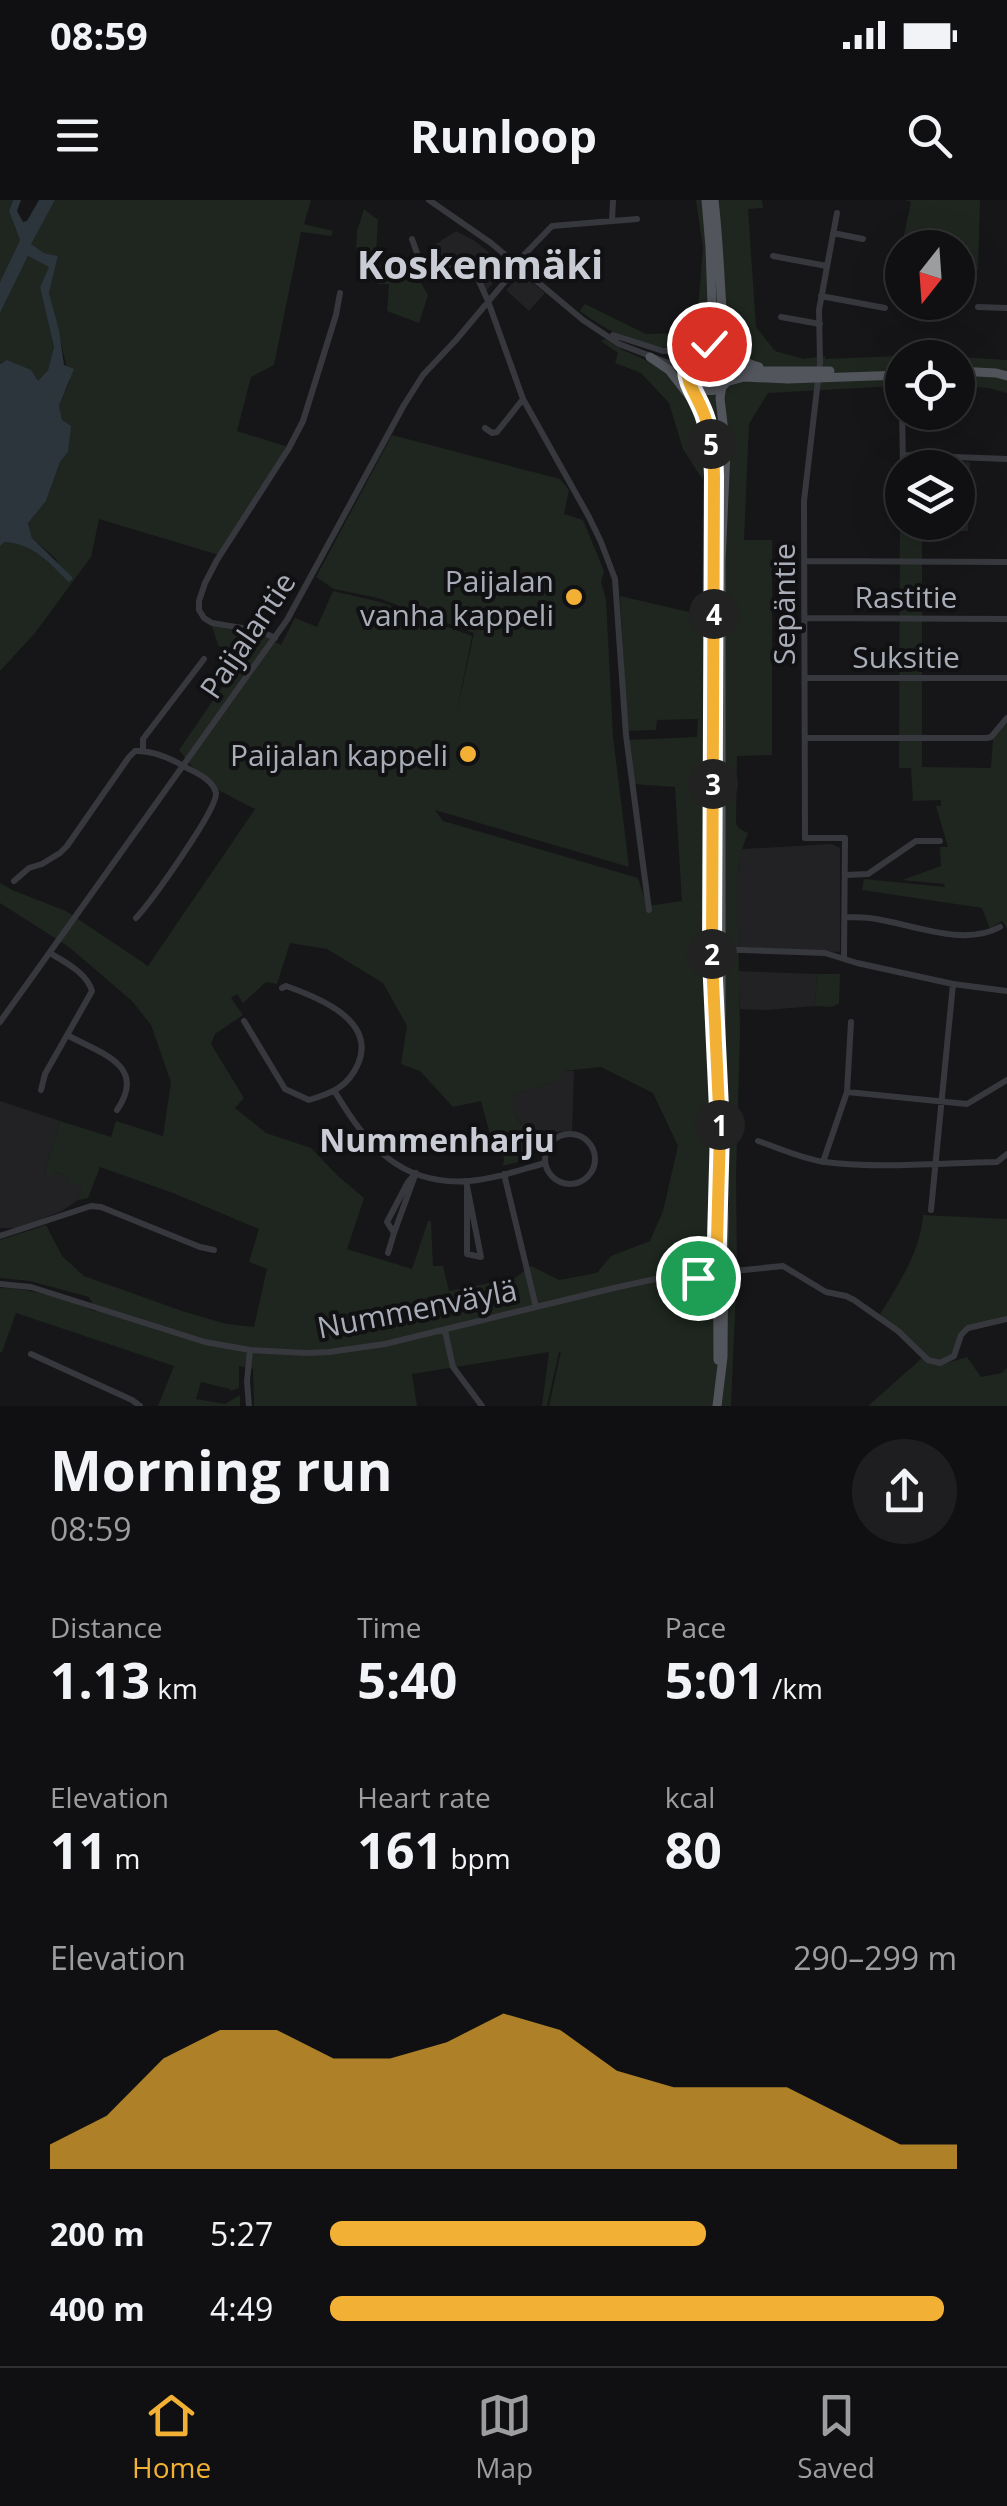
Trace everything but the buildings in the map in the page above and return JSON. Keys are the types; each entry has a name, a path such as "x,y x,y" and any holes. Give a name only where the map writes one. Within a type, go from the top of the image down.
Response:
{"main road":[{"path":"710,200 722,322 730,362 730,375 720,398 726,450 717,949"},
{"path":"710,200 713,334 712,340 691,358 688,375 706,420 714,476 717,949 724,1206 717,1406"},
{"path":"722,322 741,360 771,371"},
{"path":"702,348 718,348 730,362 745,370 818,374"},
{"path":"650,357 669,370 708,430"},
{"path":"688,375 694,386 714,391 739,377 885,372"},
{"path":"975,373 1007,377"}],"street":[{"path":"429,200 490,242 619,344 674,364 688,375"},
{"path":"612,200 612,221"},
{"name":"Sepäntie","path":"837,212 821,296 818,374 804,500 805,838 845,838 845,875"},
{"name":"Paijalantie","path":"0,1022 275,638 418,383 552,226 637,219"},
{"path":"833,233 863,239"},
{"path":"412,238 426,274 468,258 524,399 595,530 614,579 624,724 650,910"},
{"path":"773,256 827,266"},
{"path":"275,638 264,632 212,623 199,610 199,601 217,560 304,421 340,293"},
{"path":"821,296 885,308"},
{"path":"978,308 1007,308"},
{"path":"782,317 820,324"},
{"path":"608,334 663,351 702,348"},
{"path":"484,428 497,432 524,399"},
{"path":"975,457 1007,458"},
{"path":"806,561 1007,562"},
{"name":"Rastitie","path":"805,618 1007,619"},
{"path":"143,750 143,739 204,659"},
{"name":"Suksitie","path":"805,678 1007,678"},
{"path":"805,738 987,738 1007,718"},
{"path":"14,881 60,853 129,757 143,750 183,765 208,780 216,795 215,803 159,890 136,918"},
{"path":"844,959 845,875 868,874 916,841 940,842"},
{"path":"844,917 872,918 960,935 1000,928"},
{"path":"717,949 825,953 953,984 1007,991"},
{"path":"40,1090 44,1074 92,990 84,976 50,953"},
{"path":"932,1210 953,984"},
{"path":"244,1020 285,1089 309,1100 335,1092 357,1066 361,1036 348,1018 328,1004 286,986 282,988"},
{"path":"823,1162 847,1092 851,1022"},
{"path":"67,1036 115,1060 123,1069 128,1088 117,1110"},
{"path":"847,1092 966,1104 1007,1080"},
{"path":"335,1092 371,1144 415,1175 467,1185 545,1163"},
{"path":"570,1134 592,1148 590,1173 573,1184 555,1179 545,1163 545,1154 556,1138 570,1134"},
{"path":"758,1141 823,1162 997,1162 1007,1154"},
{"path":"504,1174 536,1308"},
{"path":"388,1253 394,1233 387,1222 415,1175"},
{"path":"467,1185 474,1221 482,1257 467,1254 467,1185"},
{"path":"0,1236 92,1206 214,1250"},
{"name":"Nummenväylä","path":"0,1284 31,1287 205,1342 290,1353 330,1352 445,1331 668,1278 783,1266 826,1292 854,1300 898,1331 928,1360 940,1363 954,1356 961,1335 968,1328 1007,1319"},
{"path":"445,1331 452,1367 482,1406"},
{"path":"250,1350 250,1406"},
{"path":"31,1354 140,1406"}],"shaded area":[{"path":"0,200 13,200 9,211 20,240 0,282"},
{"path":"13,200 21,200 17,211 23,222 39,200 55,200 31,244 58,256 49,293 64,365 74,369 59,406 62,420 71,426 68,452 60,462 46,501 28,523 32,538 73,578 69,582 33,551 5,542 0,546 0,364 7,360 31,370 38,381 48,370 54,347 40,287 49,267 28,256 0,313 0,282 20,240 9,211"},
{"path":"55,200 311,200 304,224 333,231 331,236 301,232 274,365 251,377 237,431 288,447 219,555 99,519 91,557 35,633 0,671 0,546 5,542 33,551 69,581 55,558 32,538 28,522 46,501 60,462 68,452 59,406 70,381 49,293 58,256 30,244"},
{"path":"696,200 762,200 763,208 748,209 756,327 775,351 804,359 885,357 885,387 768,393 749,424 744,540 772,540 772,755 737,756 736,824 748,833 737,875 740,1032 731,1406 549,1406 561,1351 547,1406 542,1406 549,1352 412,1374 417,1406 254,1406 253,1369 239,1366 239,1388 230,1391 201,1382 196,1399 225,1404 240,1395 240,1406 158,1406 174,1366 16,1313 0,1352 0,1288 37,1292 97,1312 89,1297 30,1281 0,1278 0,1240 46,1225 62,1256 84,1276 185,1312 254,1327 267,1269 249,1262 259,1229 100,1167 88,1198 78,1200 82,1186 55,1172 53,1178 47,1176 45,1170 60,1121 111,1137 116,1121 163,1136 171,1082 151,1025 132,1001 69,947 0,903 0,883 66,911 148,966 255,809 218,790 179,750 240,661 218,645 212,626 262,635 281,645 295,618 317,627 333,591 380,602 472,636 456,716 474,633 378,598 334,589 316,577 392,435 560,479 569,490 564,514 583,520 604,571 601,582 606,600 613,736 629,867 435,810 443,821 638,878 647,906 682,901 675,787 633,784 628,740 697,737 698,719 657,720 656,730 627,731 620,596 702,615 703,480 683,449 669,403 641,373 615,363 618,353 601,341 605,339 659,366 678,383 696,346 665,348 635,341 580,311 585,304 646,334 685,333 690,318 698,311 703,248","holes":["290,943 327,949 383,983 407,1026 401,1064 420,1071 453,1107 481,1101 493,1145 498,1144 504,1159 503,1166 529,1159 537,1147 513,1112 513,1095 561,1079 563,1071 601,1067 653,1093 678,1146 663,1211 650,1241 611,1256 597,1273 559,1280 531,1266 515,1278 449,1291 443,1266 433,1266 431,1221 412,1269 347,1249 364,1198 311,1148 266,1133 235,1108 244,1098 211,1044 215,1034 243,1015 231,998 237,994 243,1003 266,982 277,984"]},
{"path":"905,200 980,200 978,270 975,230 905,230 911,202"},
{"path":"364,209 378,220 376,252 356,253 357,231"},
{"path":"456,231 505,265 486,291 470,255 437,266 430,248"},
{"path":"28,256 50,267 40,287 54,347 48,370 38,382 0,364 0,313"},
{"path":"376,266 411,266 428,295 419,323 387,311 389,284 378,284"},
{"path":"519,277 527,278 545,293 529,311 506,290"},
{"path":"975,358 1007,360 1007,393 975,387"},
{"path":"900,540 922,540 922,767 991,768 993,739 1007,723 1007,928 1002,921 990,929 982,908 862,890 864,879 945,887 902,880 941,866 940,847 948,847 936,806 941,806 941,800 913,801 911,768 899,768"},
{"path":"832,844 840,848 840,952 737,947 737,875 742,849"},
{"path":"738,971 817,974 815,1006 740,1009"},
{"path":"817,974 840,974 839,1004 815,1006"},
{"path":"562,1071 574,1071 572,1131 554,1132 537,1147 513,1112 513,1095 561,1079"},
{"path":"0,1101 60,1121 45,1170 52,1177 54,1172 68,1176 83,1187 78,1200 62,1211 18,1228 0,1228"},
{"path":"923,1215 1007,1219 1007,1316 966,1327 950,1357 939,1361 929,1358 880,1315 913,1255"},
{"path":"967,1357 981,1377 1002,1373 1007,1368 1007,1406 868,1406 922,1358 940,1365"}],"place":[{"name":"Paijalan vanha kappeli","path":"574,597"},
{"name":"Paijalan kappeli","path":"468,754"}],"district":[{"name":"Koskenmäki","path":"480,263"},
{"name":"Nummenharju","path":"437,1139"}],"route":[{"path":"698,1278 716,1277 720,1136 712,959 714,476 706,420 687,370 694,354 709,344"}]}
